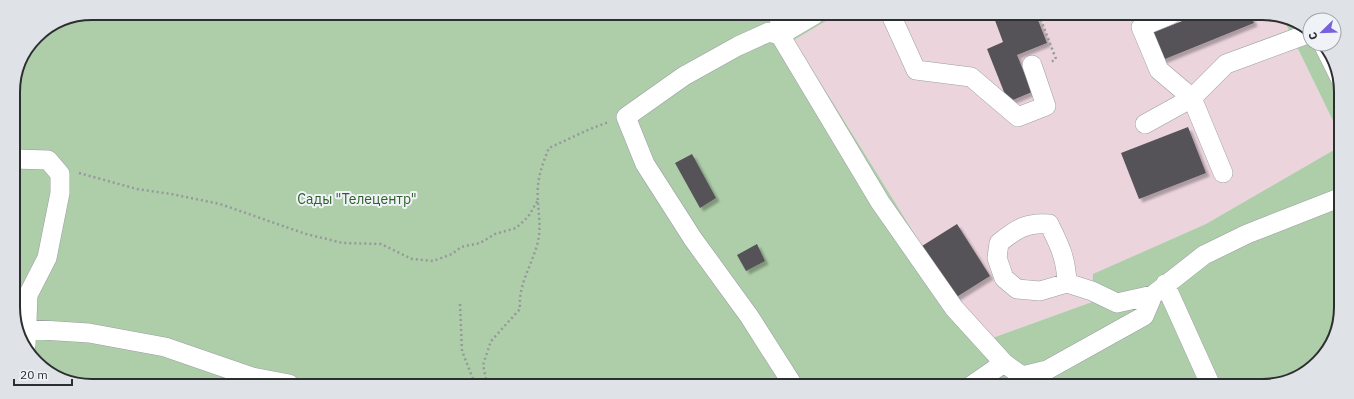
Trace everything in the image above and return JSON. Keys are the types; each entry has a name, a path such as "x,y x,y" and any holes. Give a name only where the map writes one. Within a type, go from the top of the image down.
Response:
{"street":[{"path":"779,20 784,33 880,202 954,308 1004,363 1022,379"},
{"path":"789,379 749,316 693,239 645,164 626,117 684,76 738,46 769,32 784,33 806,20"},
{"path":"892,20 916,70 971,76 1018,117 1046,106 1032,67"},
{"path":"1158,20 1142,27 1158,70 1192,98 1222,173"},
{"path":"1145,124 1192,98 1226,64 1302,36"},
{"path":"20,159 48,160 60,174 60,193 47,258 28,295 26,336"},
{"path":"1067,283 1092,291 1117,303 1159,290 1204,255 1247,234 1334,200"},
{"path":"1028,379 1144,316 1159,290"},
{"path":"1159,290 1207,379"},
{"path":"26,337 89,333 165,347 252,377 263,379"},
{"path":"981,379 1004,363"}],"path":[{"path":"1032,67 1056,59 1041,20"},
{"path":"486,379 483,364 491,341 520,310 519,296 526,272 537,244 540,217 538,186 549,148 590,129 626,117"},
{"path":"60,174 79,173 137,189 220,204 314,236 343,243 381,244 412,259 433,261 452,254 461,247 480,243 495,234 516,228 528,217 538,200"},
{"path":"460,304 462,351 473,379"}],"shaded area":[{"path":"828,20 1262,20 1281,22 1286,24 1334,123 1334,150 1206,224 1094,274 1092,302 987,340 922,246 794,40"}],"green space":[{"name":"Сады \"Телецентр\"","path":"87,20 828,20 794,40 922,246 987,340 1092,302 1093,274 1206,224 1334,150 1334,307 1332,326 1322,347 1306,364 1290,374 1267,379 92,379 73,377 64,374 48,364 38,355 27,339 21,321 20,87 25,64 35,48 44,38 64,25"},
{"path":"1286,24 1302,32 1302,52 1322,52 1327,60 1333,78 1334,123"}],"building":[{"path":"995,20 1038,20 1047,43 1017,55 1032,92 1008,102 987,49 1003,42"},
{"path":"1185,20 1253,20 1254,23 1160,61 1149,34"},
{"path":"1188,127 1206,173 1139,199 1121,153"},
{"path":"692,154 716,198 700,208 675,163"},
{"path":"957,224 990,276 955,298 922,246"},
{"path":"757,244 765,261 746,271 737,255"}]}
